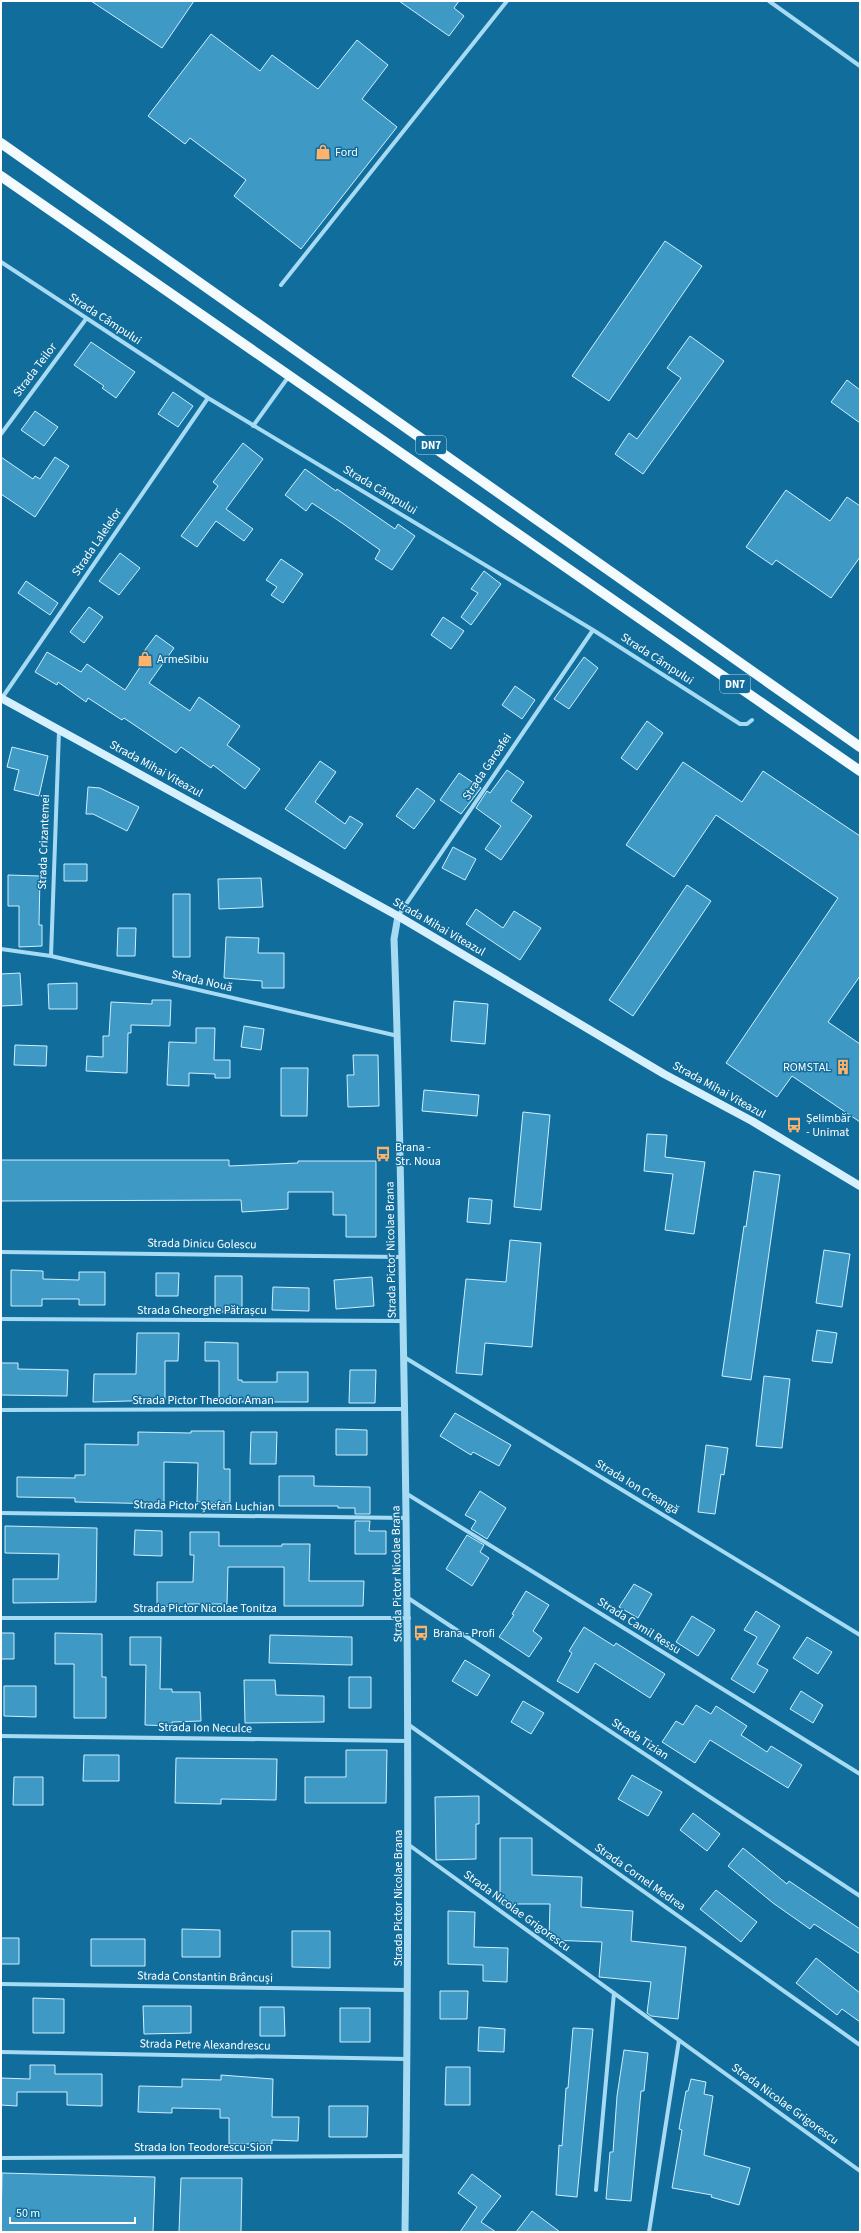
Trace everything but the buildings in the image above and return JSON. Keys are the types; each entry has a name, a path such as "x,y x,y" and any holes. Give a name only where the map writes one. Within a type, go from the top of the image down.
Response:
{"main road":[{"name":"DN7","path":"1,144 860,747"},
{"name":"DN7","path":"1,176 860,770"},
{"name":"Strada Mihai Viteazul","path":"2,698 398,916 664,1074 752,1121 860,1186"}],"street":[{"path":"281,285 507,1"},
{"path":"769,1 860,66"},
{"name":"Strada Câmpului","path":"1,262 208,398 593,630 740,724 747,724 752,720"},
{"name":"Strada Teilor","path":"1,434 86,319"},
{"path":"253,426 290,375"},
{"name":"Strada Lalelelor","path":"2,698 208,398"},
{"name":"Strada Garoafei","path":"398,916 593,630"},
{"name":"Strada Crizantemei","path":"51,956 59,729"},
{"name":"Strada Pictor Nicolae Brana","path":"398,916 394,939 398,1036 409,1618 409,1990 405,2232"},
{"name":"Strada Nouă","path":"1,949 51,956 398,1036"},
{"name":"Strada Dinicu Golescu","path":"1,1252 402,1257"},
{"name":"Strada Gheorghe Pătrașcu","path":"1,1319 403,1321"},
{"name":"Strada Ion Creangă","path":"404,1357 860,1635"},
{"name":"Strada Pictor Theodor Aman","path":"1,1410 405,1409"},
{"name":"Strada Camil Ressu","path":"407,1494 860,1774"},
{"name":"Strada Pictor Ștefan Luchian","path":"1,1513 407,1518"},
{"name":"Strada Tizian","path":"408,1598 860,1896"},
{"name":"Strada Pictor Nicolae Tonitza","path":"1,1618 409,1618"},
{"name":"Strada Cornel Medrea","path":"409,1725 860,2045"},
{"name":"Strada Ion Neculce","path":"1,1736 409,1741"},
{"name":"Strada Nicolae Grigorescu","path":"409,1845 860,2171"},
{"name":"Strada Constantin Brâncuși","path":"1,1984 409,1990"},
{"path":"596,2190 614,1993"},
{"path":"649,2232 679,2040"},
{"name":"Strada Petre Alexandrescu","path":"1,2052 408,2059"},
{"name":"Strada Ion Teodorescu-Sion","path":"1,2158 406,2156"}],"place":[{"name":"Ford","path":"323,152"},
{"name":"ArmeSibiu","path":"145,659"},
{"name":"ROMSTAL","path":"843,1067"},
{"name":"Șelimbăr - Unimat","path":"794,1125"},
{"name":"Brana - Str. Noua","path":"383,1154"},
{"name":"Brana - Profi","path":"421,1633"}]}
